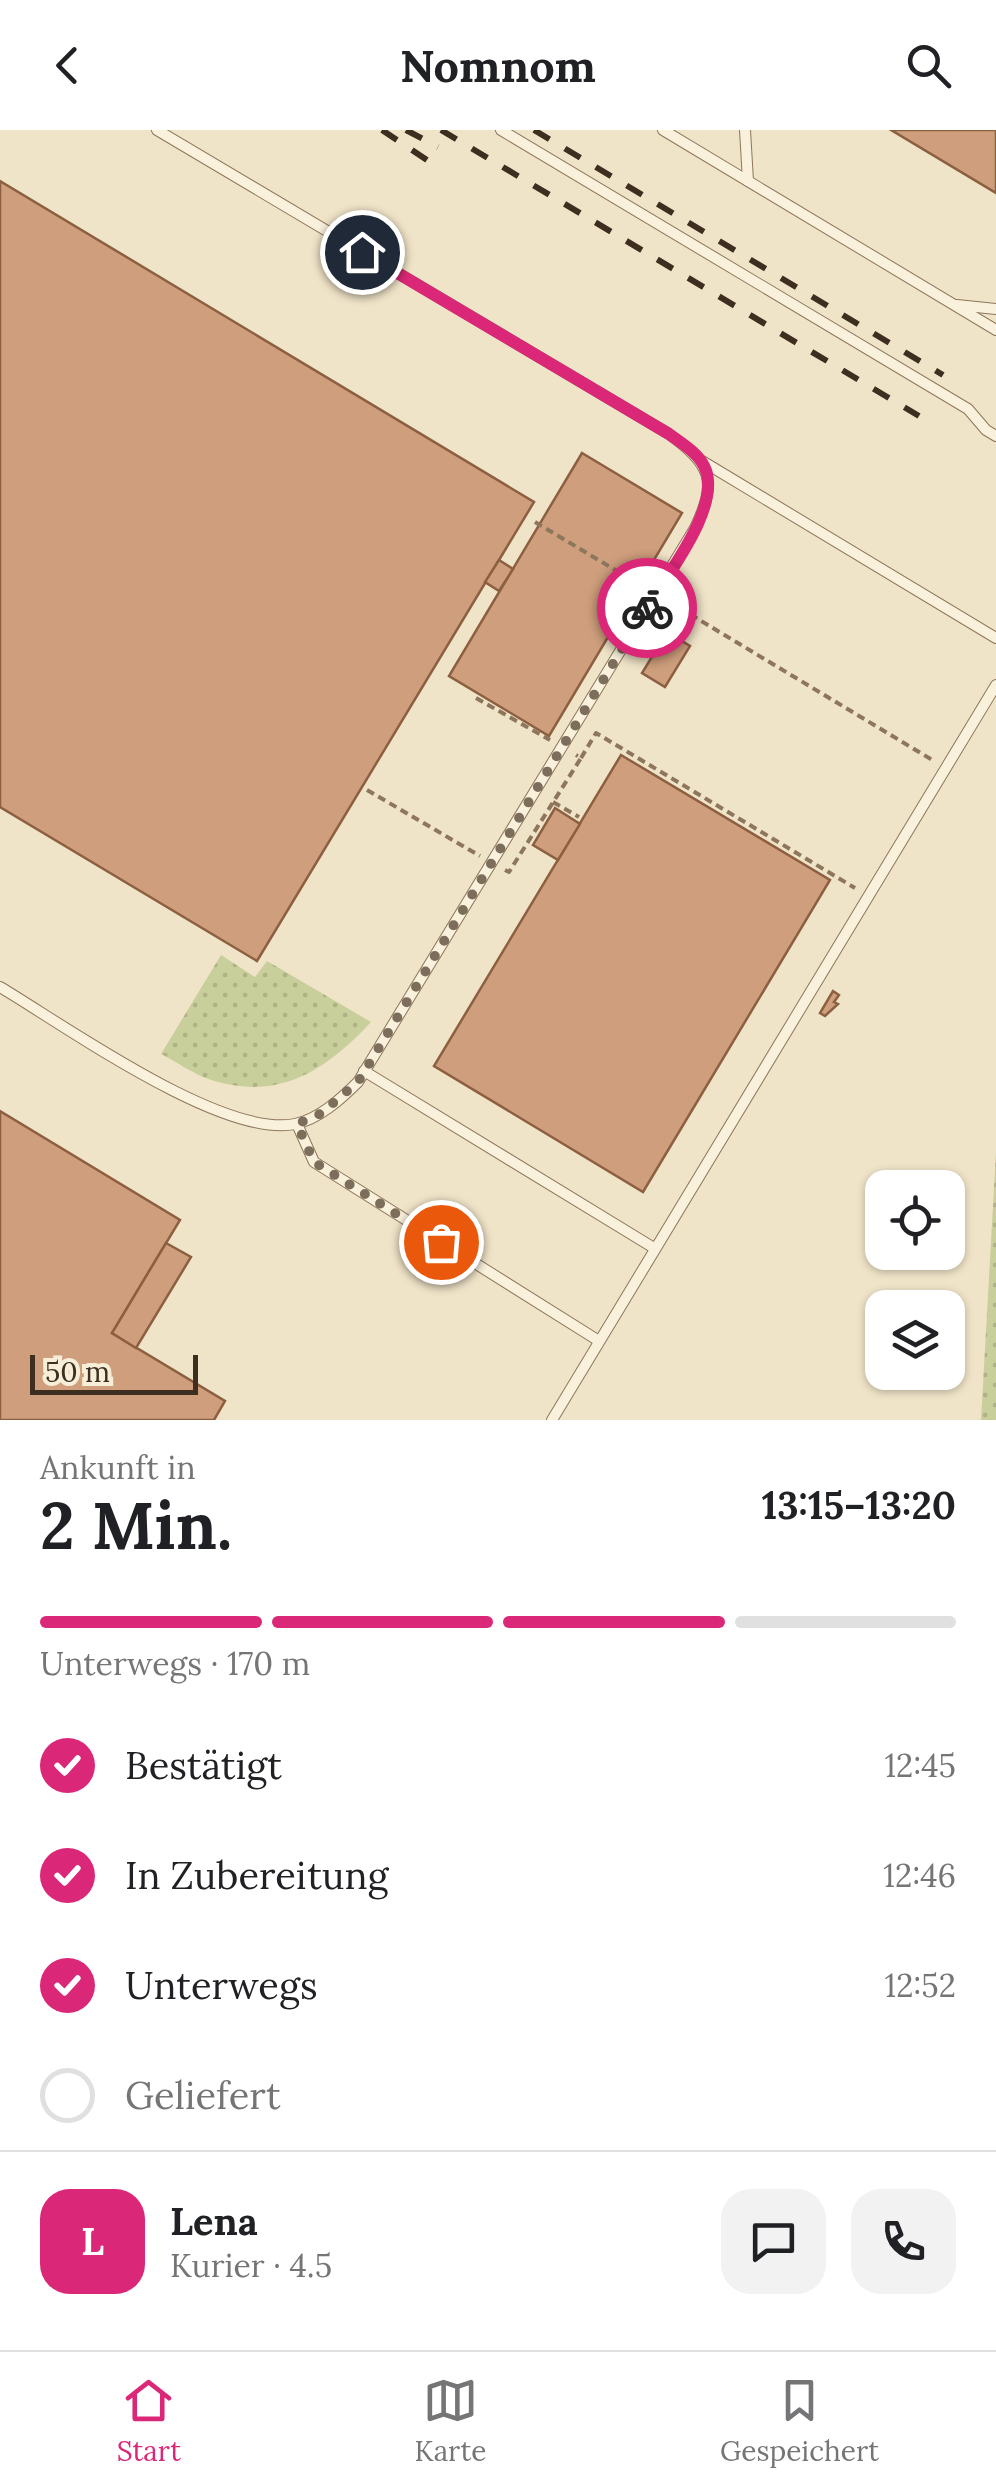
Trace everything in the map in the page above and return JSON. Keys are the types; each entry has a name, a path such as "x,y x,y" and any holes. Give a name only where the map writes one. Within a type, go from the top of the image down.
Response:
{"lane":[{"path":"158,130 669,434 701,460 996,638"},
{"path":"502,130 968,408 996,436"},
{"path":"663,130 996,330"},
{"path":"744,130 748,181"},
{"path":"953,305 996,309"},
{"path":"0,987 187,1098 244,1120 276,1126 297,1124 320,1114 346,1095 708,502 707,470 701,460"},
{"path":"552,1420 996,685"},
{"path":"364,1071 654,1248"},
{"path":"297,1124 314,1162 599,1340"}],"path":[{"path":"536,522 947,768"},
{"path":"476,698 581,758"},
{"path":"367,790 509,872 596,733 868,896"},
{"path":"553,802 579,817"}],"green space":[{"path":"221,955 255,977 267,961 371,1022 335,1056 296,1079 253,1087 203,1077 161,1054"},
{"path":"996,1152 996,1420 981,1420"}],"building":[{"path":"891,130 996,130 996,193"},
{"path":"0,181 534,502 257,961 0,807"},
{"path":"582,453 682,513 549,736 449,676"},
{"path":"499,560 513,569 499,591 485,582"},
{"path":"667,632 690,646 665,687 642,673"},
{"path":"621,755 830,880 643,1192 434,1066"},
{"path":"555,808 580,824 558,860 533,845"},
{"path":"833,991 839,995 834,1002 838,1004 825,1016 820,1013"},
{"path":"0,1111 180,1220 112,1333 225,1401 214,1420 0,1420"},
{"path":"166,1243 191,1257 136,1348 112,1333"}],"railway":[{"path":"382,130 430,162"},
{"path":"406,130 438,147"},
{"path":"441,130 919,416"},
{"path":"534,130 943,375"}],"way so far":[{"path":"441,1242 314,1162 297,1124 320,1114 358,1082 647,608"}],"route":[{"path":"362,252 669,434 701,460 707,470 708,502 647,608"}]}
